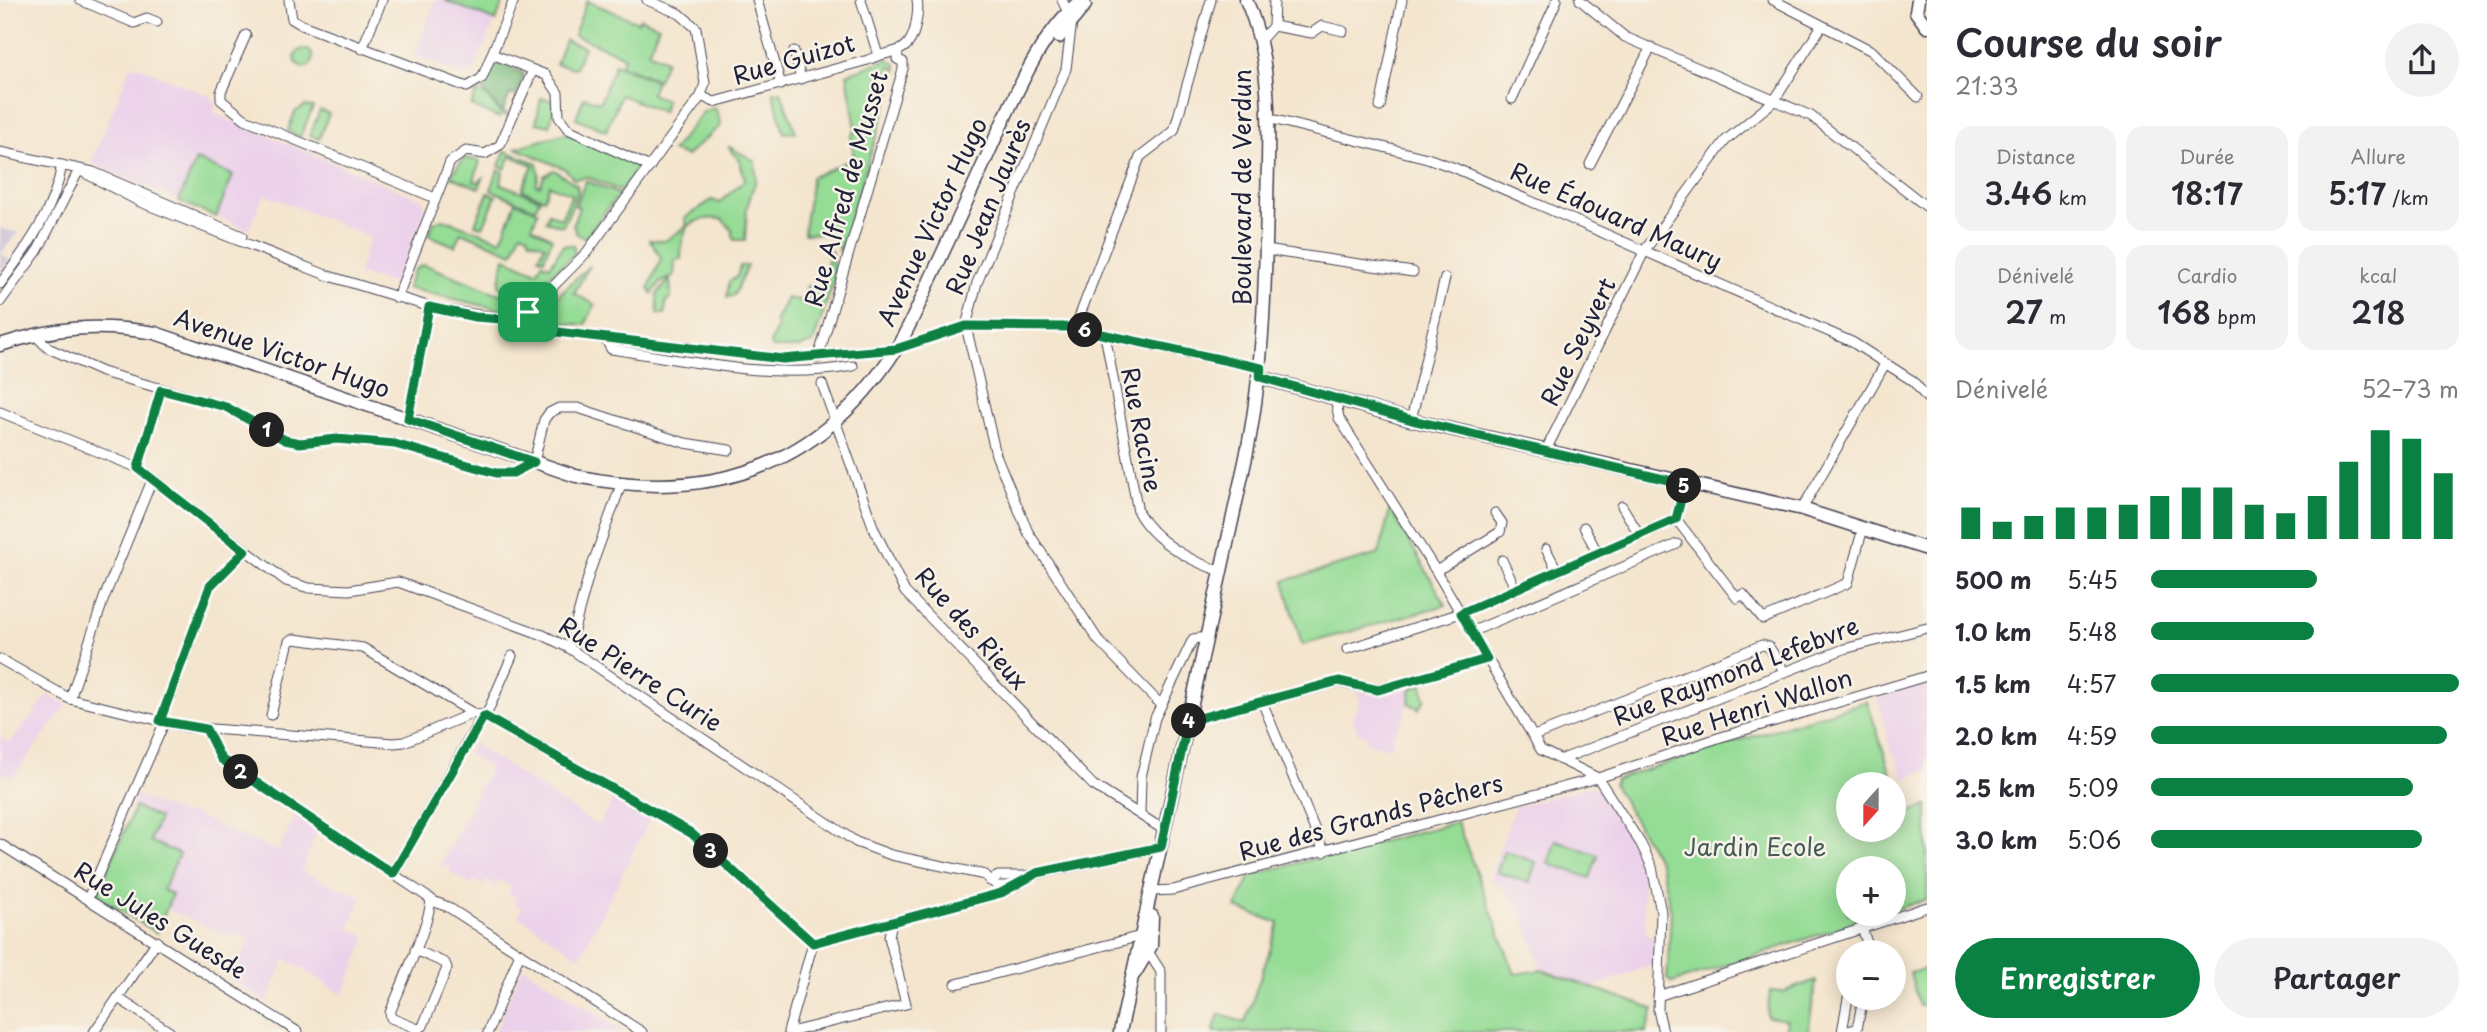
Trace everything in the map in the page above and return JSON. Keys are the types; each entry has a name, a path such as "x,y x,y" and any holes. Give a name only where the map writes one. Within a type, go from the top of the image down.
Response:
{"street":[{"path":"80,0 134,23 148,18 157,22"},
{"path":"289,0 292,19 362,49 467,87 482,78 514,0"},
{"path":"362,49 382,0"},
{"path":"528,312 535,317 536,325 532,331 524,333 517,328 516,320 520,314 528,312 587,252 701,96 705,83 696,28 680,15 647,0"},
{"path":"757,0 781,85"},
{"path":"861,0 878,55"},
{"name":"Rue Alfred de Musset","path":"818,358 903,62 909,58 901,51 910,45 919,12 917,0"},
{"path":"1062,0 1069,17"},
{"name":"Avenue Victor Hugo","path":"0,345 57,329 103,326 155,333 576,476 621,485 679,485 760,470 803,446 835,423 860,399 896,349 1030,69 1082,0"},
{"name":"Avenue Victor Hugo","path":"1069,17 1089,0"},
{"path":"1075,328 1140,157 1174,131 1211,0"},
{"name":"Boulevard de Verdun","path":"1152,894 1261,372 1268,85 1260,41 1245,0"},
{"path":"1260,41 1273,26 1274,0"},
{"path":"1380,107 1402,0"},
{"path":"1512,99 1557,0"},
{"path":"1580,0 1625,37 1678,62 1811,116 1927,207"},
{"path":"1773,0 1884,60 1917,97"},
{"path":"1918,0 1916,12 1927,27"},
{"name":"Rue Jean Jaurès","path":"1069,17 1066,69 977,283 966,326 996,455 1028,532 1098,640 1161,705"},
{"path":"1273,26 1312,33 1322,26 1343,31"},
{"name":"Rue Seyvert","path":"1546,450 1645,250 1725,141 1774,100 1821,27"},
{"path":"1057,33 1069,48"},
{"path":"246,35 221,92 221,100 245,119 435,198"},
{"path":"1590,164 1651,47"},
{"path":"794,51 802,79"},
{"name":"Rue Guizot","path":"701,96 714,102 802,79 878,55 901,51"},
{"path":"492,54 546,75 555,86 561,123 650,167"},
{"path":"397,298 450,162 466,151 485,154 500,145 533,70"},
{"name":"Rue Édouard Maury","path":"1268,118 1435,160 1852,342 1913,381 1927,398"},
{"path":"0,152 93,172 224,227 252,244 329,276 429,307 489,319 516,320"},
{"path":"0,284 37,232 55,195 61,165"},
{"path":"0,302 38,250 79,170"},
{"path":"1266,250 1413,272"},
{"path":"1412,420 1445,278"},
{"path":"408,419 429,307"},
{"path":"536,325 549,331 758,358 818,358 896,349 966,326 1075,328 1261,372 1335,398 1412,420 1802,509 1927,549"},
{"path":"34,334 48,348 102,372 226,407 285,440 300,443 337,439 395,444 496,473 513,473 534,462 544,420 549,413 559,408 578,408 685,443 729,450"},
{"name":"Rue Racine","path":"1105,335 1138,512 1143,520 1173,547 1221,571"},
{"path":"605,338 611,349 772,373 818,373 853,366"},
{"path":"1802,509 1885,364"},
{"name":"Rue des Rieux","path":"822,384 874,529 905,592 1093,785 1164,830"},
{"path":"138,468 161,390"},
{"path":"1335,398 1339,418 1436,571 1541,750 1598,778 1642,845 1652,867 1661,912 1658,996 1659,1022 1663,1032"},
{"name":"Rue Pierre Curie","path":"0,412 138,468 286,580 309,588 349,590 398,582 542,635 569,648 850,839 891,855 985,875 997,886 1016,886"},
{"path":"71,699 104,598 149,485 155,480"},
{"path":"1676,519 1685,484"},
{"path":"569,648 589,573 621,485"},
{"path":"1622,506 1640,536"},
{"path":"1436,571 1500,532 1502,523 1495,513"},
{"path":"1676,519 1737,598 1743,594 1763,619 1848,583 1863,528"},
{"path":"1347,649 1461,613 1676,519"},
{"path":"1584,527 1598,554"},
{"path":"1471,632 1677,544"},
{"path":"1546,549 1558,572"},
{"path":"88,898 163,721 210,586 245,551"},
{"path":"1502,560 1516,590"},
{"name":"Rue Raymond Lefebvre","path":"1560,760 1844,649 1927,628"},
{"path":"1140,814 1145,753 1161,705 1193,639 1206,637"},
{"path":"271,715 289,640 363,648 473,713 484,716 691,833 813,943"},
{"path":"1534,736 1762,645 1769,647 1784,671"},
{"path":"393,874 484,716 512,656"},
{"path":"0,659 71,699 206,729 394,743 404,742 473,713"},
{"path":"1188,721 1263,704 1339,681 1378,690 1487,659"},
{"name":"Rue Henri Wallon","path":"1598,778 1721,737 1927,676"},
{"path":"1263,704 1324,852"},
{"path":"206,729 221,759 430,898 642,1032"},
{"name":"Rue des Grands Pêchers","path":"1152,894 1324,852 1598,778"},
{"name":"Rue Jules Guesde","path":"0,844 299,1032"},
{"path":"976,900 984,893 990,881 998,876 1037,873 1161,847"},
{"path":"813,943 976,900 1016,886 1037,873"},
{"path":"1120,1032 1152,894"},
{"path":"1133,976 1149,953 1152,894"},
{"path":"415,950 445,963 447,968 424,1030 391,1018 390,1013 415,950 433,906 430,898"},
{"path":"1658,996 1927,907"},
{"path":"813,943 789,1032 906,1004 889,937 892,921"},
{"path":"1862,928 1864,940"},
{"path":"956,984 1141,936"},
{"path":"94,1032 157,941"},
{"path":"488,1032 520,953"},
{"path":"1149,953 1161,972 1161,1032"},
{"path":"1142,965 1161,972"},
{"path":"118,998 170,1032"},
{"path":"1847,1010 1842,1032 1857,1029 1861,1010"}],"shaded area":[{"path":"435,0 444,0 495,21 474,70 468,75 461,75 415,55"},
{"path":"135,65 210,96 216,104 213,113 423,200 426,209 395,284 358,274 370,237 264,194 249,230 91,163 130,68"},
{"path":"0,228 18,233 1,253 10,260 0,272"},
{"path":"1927,682 1927,770 1906,778 1906,772 1902,772 1896,756 1891,751 1877,698"},
{"path":"1411,688 1405,716 1394,734 1391,748 1366,742 1367,735 1358,733 1352,717 1360,702 1356,690 1379,696"},
{"path":"48,695 67,705 12,778 4,773 0,778 0,737 10,743"},
{"path":"473,743 598,826 613,800 618,799 651,817 580,957 518,916 522,908 514,903 516,898 508,893 511,887 498,880 494,886 486,880 483,886 474,880 471,885 449,871 451,866 440,866 490,768 468,753"},
{"path":"1592,786 1598,789 1636,847 1646,869 1642,875 1646,933 1654,939 1652,965 1591,988 1542,970 1518,902 1490,877 1515,807"},
{"path":"137,795 185,816 187,812 278,852 295,815 318,831 301,871 362,897 349,929 367,937 343,995 285,958 267,1002 228,978 250,941 229,931 227,935 167,909 172,894 163,890 149,841 159,818 132,806"},
{"path":"525,968 624,1032 495,1032 521,969"}],"green space":[{"path":"444,0 504,0 496,21"},
{"path":"587,1 638,22 640,18 659,26 648,52 666,60 658,80 621,65 624,56 574,35"},
{"path":"565,40 584,47 575,68 556,64"},
{"path":"304,49 310,52 313,58 310,64 304,67 298,64 295,58 298,52"},
{"path":"888,59 896,64 897,71 890,66 886,82 892,87 839,253 832,237 817,233 804,234 811,177 854,159 851,136 856,130 847,74"},
{"path":"500,62 524,74 516,96 510,94 503,111 508,114 506,117 482,89 494,66"},
{"path":"615,64 656,81 651,94 666,100 662,112 621,95 606,131 576,118 584,97 600,102"},
{"path":"477,92 488,97 501,115 499,118 471,106"},
{"path":"773,92 781,92 796,132 784,133"},
{"path":"541,98 555,101 550,126 536,123"},
{"path":"305,106 313,107 300,137 288,131 295,112"},
{"path":"715,107 721,125 686,156 672,151 703,112"},
{"path":"320,110 329,114 319,139 310,135"},
{"path":"565,133 635,161 637,169 621,191 587,177 574,179 565,169 516,148"},
{"path":"728,146 755,161 756,179 747,207 745,240 734,240 732,230 722,219 702,219 695,222 685,231 681,259 675,260 674,276 660,283 652,294 649,288 661,258 650,240 665,241 687,226 685,218 712,200 719,203 745,180 740,162"},
{"path":"505,151 537,163 539,174 536,185 540,186 544,176 554,170 577,185 578,192 563,226 546,221 549,213 561,219 572,194 549,185 544,199 522,190 533,165 511,156 505,169 499,166"},
{"path":"464,158 480,161 474,181 478,182 483,178 479,188 450,176"},
{"path":"196,160 233,175 216,217 179,201"},
{"path":"498,170 503,172 501,184 540,199 535,209 491,190"},
{"path":"586,181 619,194 585,238 577,234 573,225 579,207 575,206"},
{"path":"488,193 496,196 483,227 475,224"},
{"path":"516,202 538,211 532,227 552,238 544,259 539,257 545,245 530,240 528,235 521,232 513,253 461,232 455,246 428,235 434,222 443,219 501,240"},
{"path":"563,245 573,245 575,253 530,293 510,293 499,285 505,258 537,272 542,263 550,266"},
{"path":"831,250 835,278 813,343 797,348 772,348 770,344 778,326 775,322 787,298 804,301 807,286 821,288"},
{"path":"423,265 522,303 516,309 501,310 407,288 414,270"},
{"path":"590,265 574,293 595,305 585,325 546,322 542,311"},
{"path":"740,266 747,266 734,295 727,298 729,282 737,277"},
{"path":"670,279 671,298 666,301 665,314 658,314 657,294"},
{"path":"1390,509 1446,605 1302,645 1284,581 1379,554"},
{"path":"1422,685 1425,699 1419,709 1409,703 1411,688"},
{"name":"Jardin Ecole","path":"1867,701 1890,772 1836,772 1836,842 1906,842 1906,813 1927,806 1927,899 1906,906 1906,856 1836,856 1836,926 1845,926 1672,983 1667,979 1671,911 1660,863 1614,785 1616,779"},
{"path":"135,807 159,818 150,841 179,854 163,890 172,894 157,933 98,896"},
{"path":"1457,822 1515,974 1542,970 1654,1009 1646,1032 1213,1032 1219,1014 1245,1023 1279,923 1236,908 1251,875"},
{"path":"1556,840 1598,855 1590,878 1548,863"},
{"path":"1504,851 1536,862 1529,883 1497,872"},
{"path":"1925,969 1927,1004 1919,1006 1910,973"},
{"path":"1816,980 1808,1032 1785,1032 1787,1020 1767,1017 1770,991 1783,992"}],"route":[{"path":"429,307 502,321 516,320 520,314 528,312 535,317 536,325 549,331 783,359 896,349 966,326 1069,327 1261,368 1260,377 1412,420 1601,462 1685,484 1676,519 1461,613 1487,659 1378,690 1339,681 1196,722 1188,721 1161,847 1037,873 1001,893 813,943 691,833 516,731 484,716 393,874 221,759 206,729 160,721 210,586 245,551 138,468 161,390 226,407 285,440 300,443 337,439 395,444 496,473 513,473 534,462 408,419 429,307"}]}
